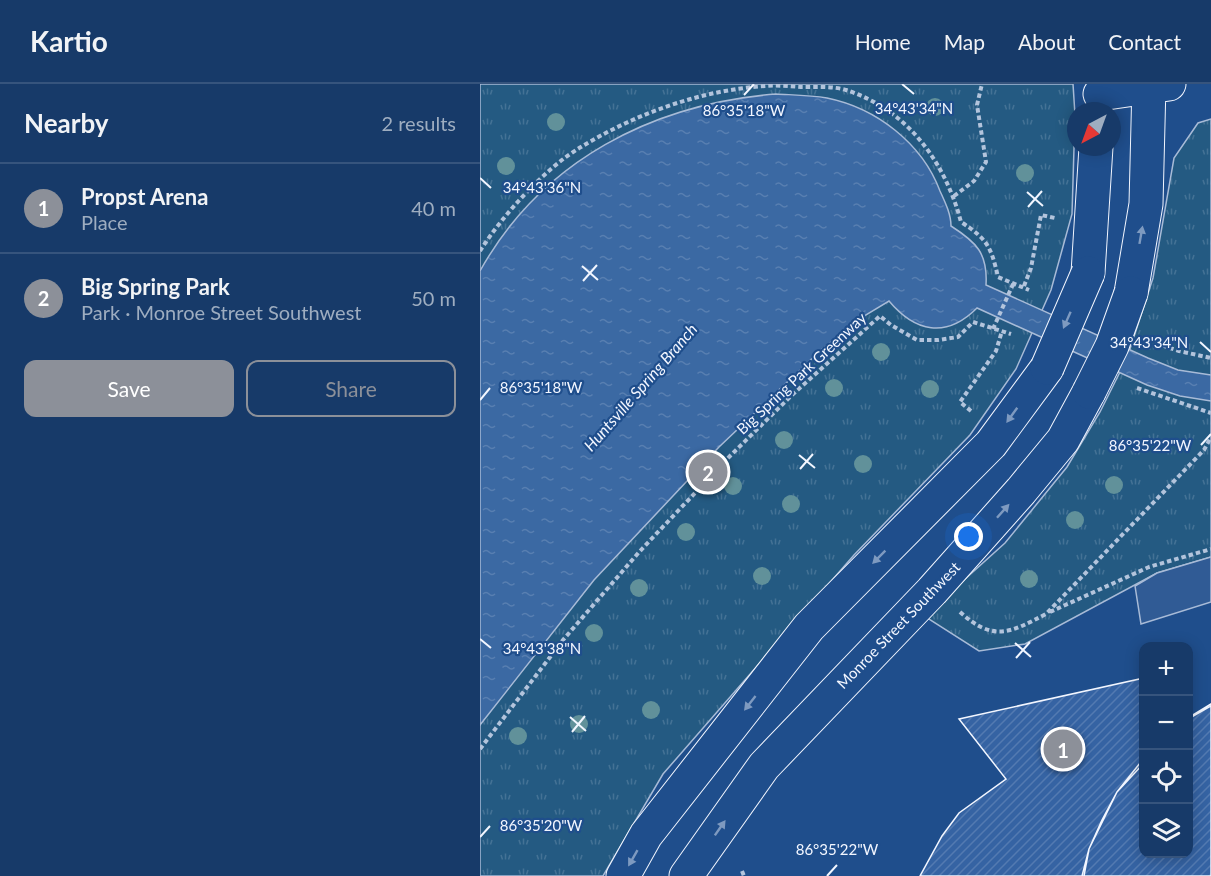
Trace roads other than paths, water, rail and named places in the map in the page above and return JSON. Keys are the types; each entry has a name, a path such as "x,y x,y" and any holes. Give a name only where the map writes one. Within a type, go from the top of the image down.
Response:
{"street":[{"name":"Monroe Street Southwest","path":"686,876 764,765 932,591 1022,491 1063,440 1089,392 1112,346 1131,292 1146,204 1157,85 1099,96"},
{"path":"623,876 646,835 809,627 991,444 1047,368 1088,273 1095,156"}],"water":[{"name":"Huntsville Spring Branch","path":"776,94 827,98 863,110 880,119 909,143 922,158 947,208 951,226 974,243 979,250 985,265 986,285 1178,370 1211,375 1211,401 1180,396 1147,385 977,308 954,324 942,328 931,328 909,320 889,301 864,316 822,349 719,447 594,580 480,725 480,271 505,232 535,198 568,169 605,145 645,125 687,110 731,100"}],"place":[{"name":"Big Spring Park","path":"708,472"},
{"name":"Propst Arena","path":"1063,749"}]}
